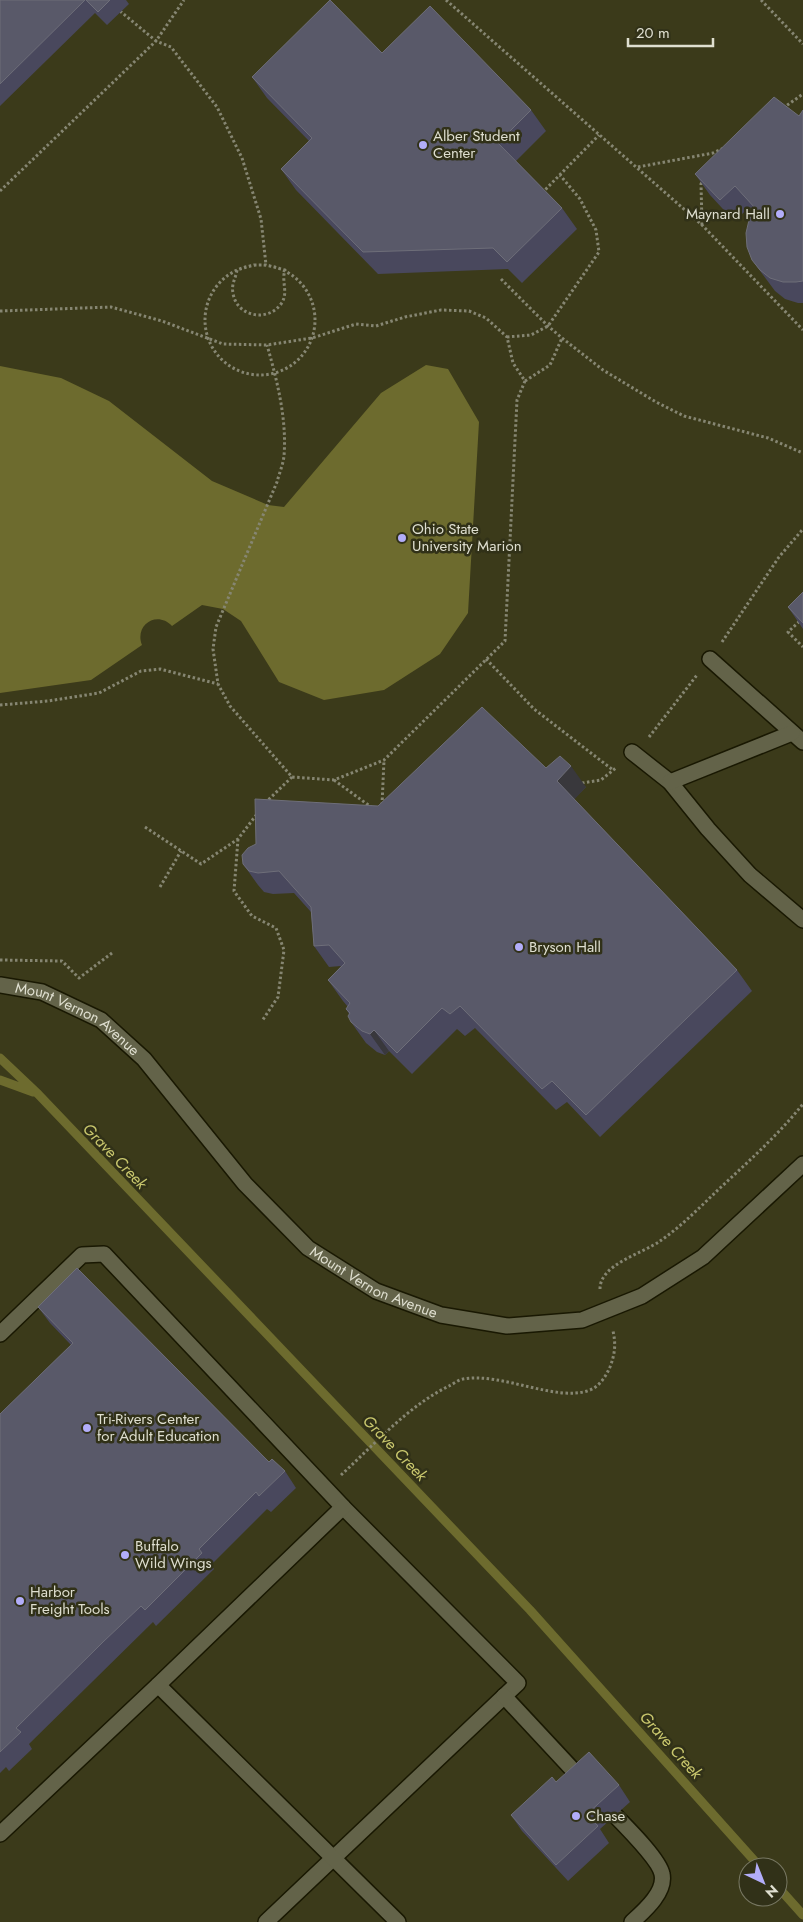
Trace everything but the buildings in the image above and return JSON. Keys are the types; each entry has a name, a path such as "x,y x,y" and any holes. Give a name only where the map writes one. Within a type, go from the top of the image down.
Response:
{"street":[{"path":"670,782 798,737 710,659"},
{"path":"632,752 670,782 750,875 803,920"},
{"name":"Mount Vernon Avenue","path":"0,984 42,992 101,1020 144,1059 245,1184 308,1248 376,1291 441,1315 507,1326 582,1320 642,1296 703,1258 803,1164"},
{"path":"0,1334 82,1255 104,1254 343,1507 518,1683 266,1922"},
{"path":"0,1834 343,1507"},
{"path":"158,1685 398,1922"},
{"path":"504,1696 655,1859 663,1874 658,1894 632,1922"}],"path":[{"path":"0,191 156,41 184,0"},
{"path":"446,0 702,225 803,330"},
{"path":"761,0 803,44"},
{"path":"120,11 156,41 171,47 217,107 242,158 261,219 266,265"},
{"path":"782,109 803,94"},
{"path":"542,194 599,135"},
{"path":"637,167 713,154 729,145"},
{"path":"710,161 713,154"},
{"path":"507,337 532,335 548,326 599,252 596,230 580,199 560,175"},
{"path":"702,225 701,184 704,176"},
{"path":"254,265 266,265 284,270 299,280 309,294 315,310 315,328 310,345 300,359 286,370 269,375 251,375 235,370 221,359 210,344 205,328 206,310 212,293 222,279 237,270 254,265"},
{"path":"237,270 233,283 236,301 249,314 258,315 267,314 275,310 281,303 285,295 286,286 283,277 284,270"},
{"path":"502,279 562,338 603,370 656,402 684,416 768,438 803,453"},
{"path":"0,311 111,307 162,321 223,344 267,345 312,338 356,324 376,326 441,310 469,311 486,318 507,337 513,363 525,381"},
{"path":"267,345 275,373 285,430 284,458 268,505 216,627 213,649 218,684 230,706 292,777 334,780 384,760 505,641 517,400 525,381 550,365 562,338"},
{"path":"803,618 788,632 803,647"},
{"path":"486,659 534,709 613,770"},
{"path":"0,704 48,701 99,693 141,671 160,669 218,684"},
{"path":"382,814 384,760"},
{"path":"264,804 269,797 292,777"},
{"path":"334,780 374,809"},
{"path":"145,827 201,864 238,839 259,811"},
{"path":"238,839 234,891 252,916 276,928 284,950 278,997 262,1021"},
{"path":"160,887 182,851"},
{"path":"0,960 62,961 79,978 112,953"},
{"path":"600,1292 600,1286 605,1274 619,1263 658,1242 680,1225 767,1145 803,1104"},
{"path":"351,1466 407,1414 434,1394 462,1380 489,1378 573,1394 592,1389 605,1378 613,1360 616,1344 613,1331"}],"shaded area":[{"name":"Ohio State University Marion","path":"0,0 803,0 803,1922 0,1922"},
{"path":"426,365 448,369 479,422 468,613 440,654 384,690 324,700 279,682 241,621 223,609 202,605 172,626 160,619 148,622 141,631 142,645 91,680 0,693 0,366 61,378 109,401 212,481 268,505 284,507 381,393"}],"waterway":[{"name":"Grave Creek","path":"0,1058 38,1094 530,1610 751,1857"},
{"path":"0,1080 33,1092"},
{"name":"Grave Creek","path":"788,1898 803,1915"}],"place":[{"name":"Alber Student Center","path":"423,145"},
{"name":"Maynard Hall","path":"780,214"},
{"name":"Ohio State University Marion","path":"402,538"},
{"name":"Bryson Hall","path":"519,947"},
{"name":"Tri-Rivers Center for Adult Education","path":"87,1428"},
{"name":"Buffalo Wild Wings","path":"125,1555"},
{"name":"Harbor Freight Tools","path":"20,1601"},
{"name":"Chase","path":"576,1816"}]}
